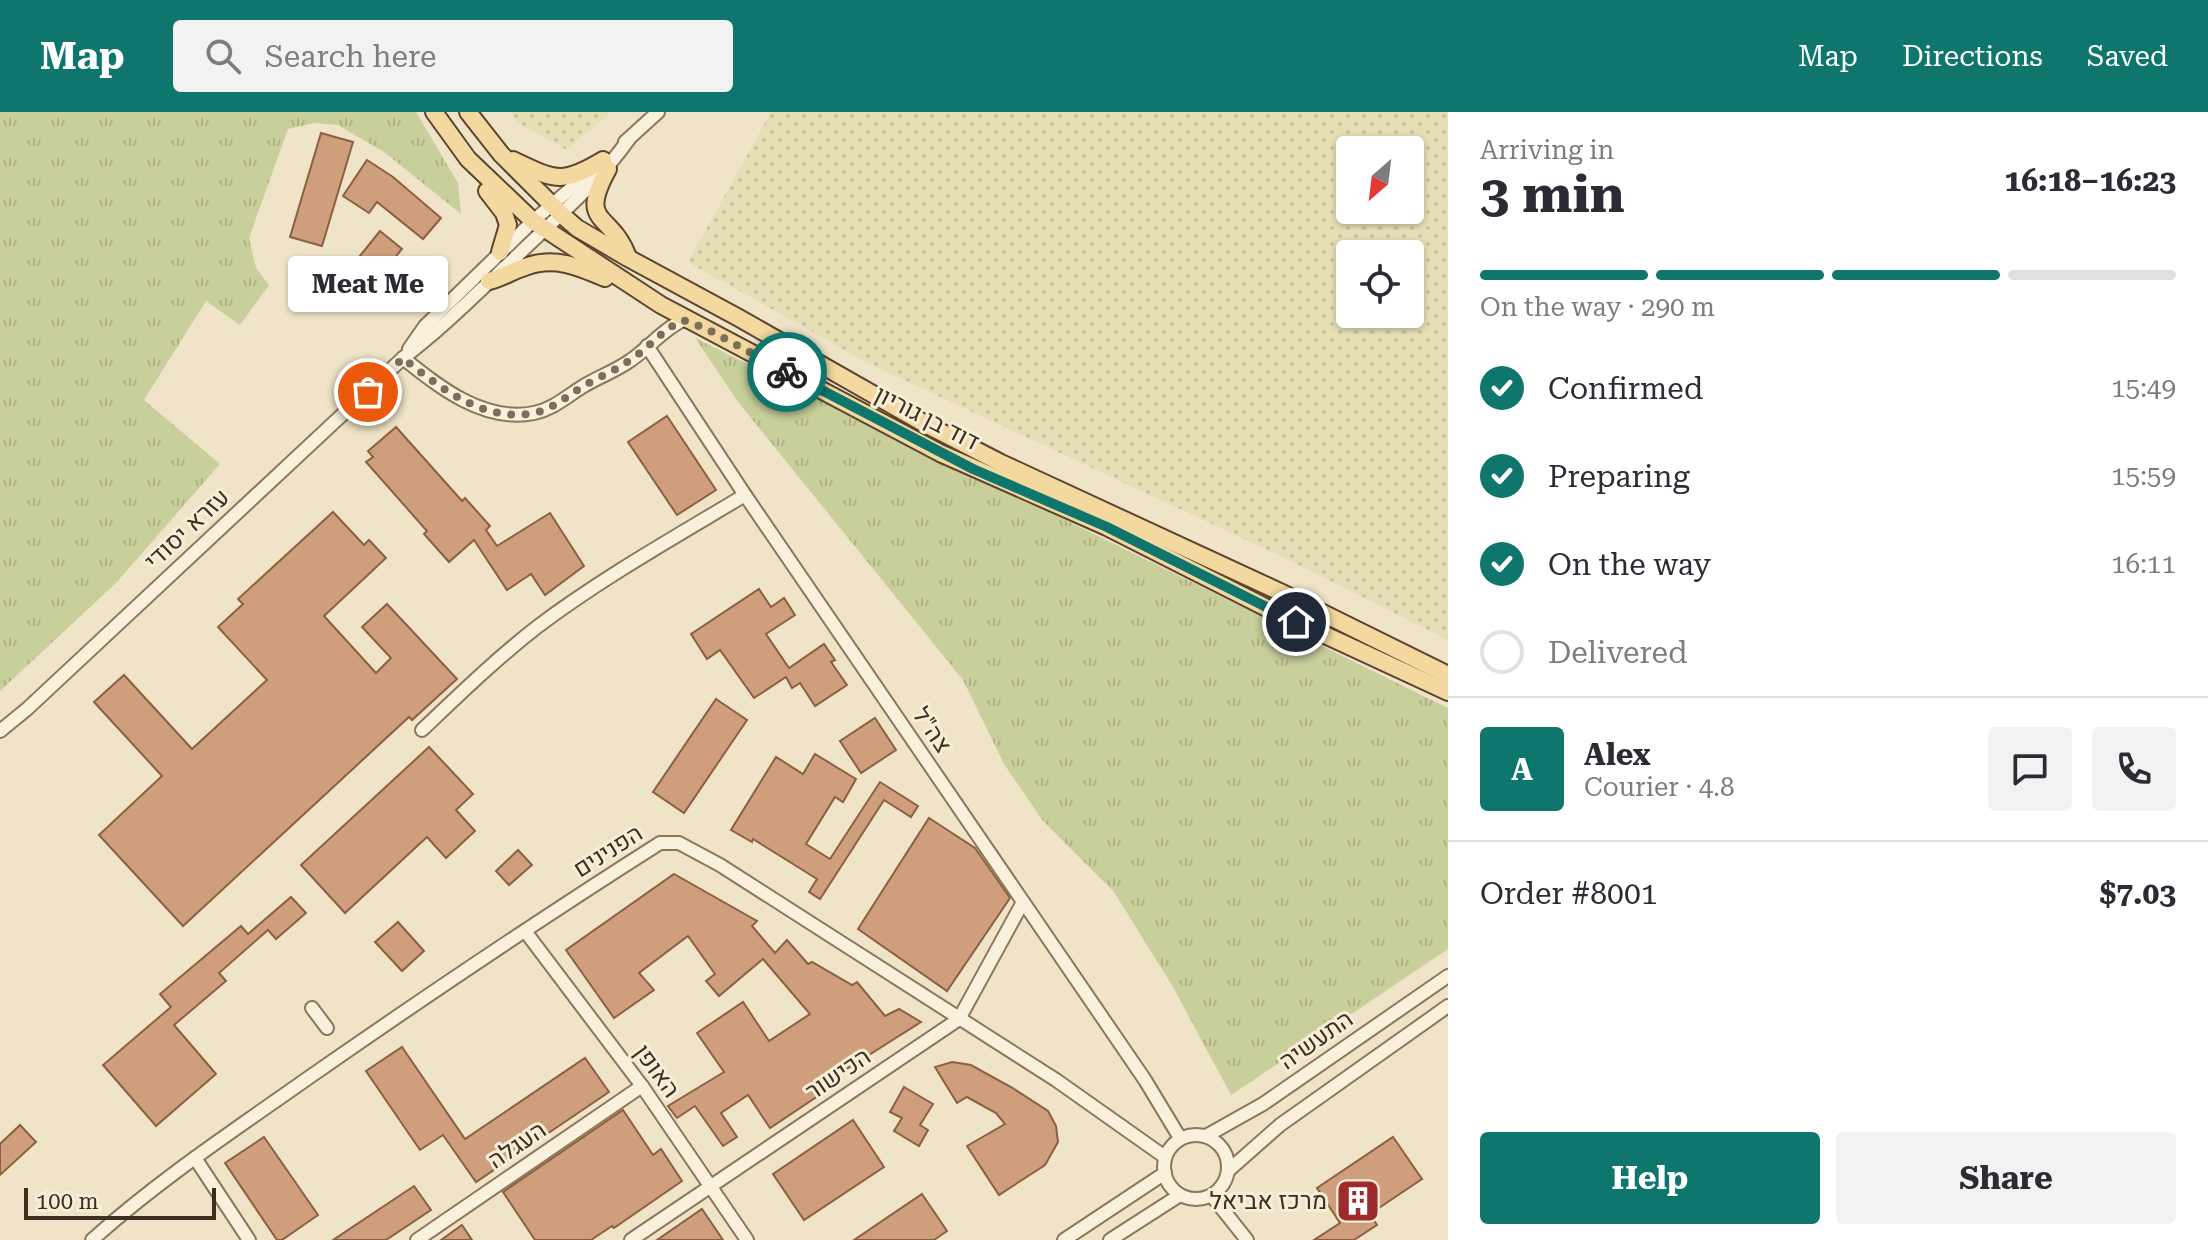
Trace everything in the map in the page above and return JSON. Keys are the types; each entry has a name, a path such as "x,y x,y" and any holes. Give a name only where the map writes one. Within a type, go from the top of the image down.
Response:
{"main road":[{"name":"דוד בן גוריון","path":"434,112 468,159 538,225 632,287 973,469 1107,527 1271,610 1448,692"},
{"name":"דוד בן גוריון","path":"468,112 501,154 557,210 577,228 628,258 1001,463 1280,592 1448,675"},
{"path":"501,154 550,178 563,178 606,164"},
{"path":"468,159 477,178 504,213 508,225 500,252"},
{"path":"606,164 594,200 596,212 623,244 628,258"},
{"path":"489,281 504,278 521,267 548,261 577,266 632,287"}],"street":[{"name":"עזרא יסודי","path":"403,358 425,326 500,252 557,210 658,112"},
{"name":"עזרא יסודי","path":"0,731 403,358 430,337 489,281 538,225"},
{"path":"403,358 445,391 481,407 506,415 535,413 562,402 580,388 630,361 665,329 683,320 705,328"},
{"name":"צה\"ל","path":"647,346 745,495 1145,1080 1180,1138"},
{"path":"422,730 497,659 540,625 640,558 745,495"},
{"name":"הפנינים","path":"92,1240 129,1207 195,1158 399,1015 660,843 679,843 720,865 1056,1080 1165,1157"},
{"name":"הכישור","path":"631,1240 959,1019 1023,902"},
{"name":"האופן","path":"525,931 642,1086 747,1240"},
{"name":"התעשיה","path":"1206,1136 1263,1104 1448,976"},
{"name":"התעשיה","path":"1229,1170 1280,1125 1448,1006"},
{"path":"312,1008 327,1028"},
{"name":"העגלה","path":"417,1240 642,1086"},
{"path":"1197,1134 1206,1136 1223,1149 1229,1170 1220,1189 1212,1196 1190,1199 1180,1195 1167,1182 1165,1157 1180,1138 1197,1134"},
{"path":"195,1158 249,1240"},
{"path":"1064,1240 1165,1173"},
{"path":"1110,1240 1180,1195"},
{"path":"1212,1196 1247,1240"}],"shaded area":[{"path":"510,112 611,112 567,150 517,122"},
{"path":"771,112 1448,112 1448,640 1289,560 866,362 688,262"}],"green space":[{"path":"0,112 416,112 458,183 461,214 384,152 338,125 314,123 288,129 249,238 256,268 269,285 240,325 206,301 144,400 220,464 116,583 0,691"},
{"path":"695,338 1448,708 1448,949 1231,1095 1173,987 1114,892 1043,821 1004,764 963,680 738,402"}],"building":[{"path":"321,133 353,142 322,246 290,237"},
{"path":"367,160 393,177 441,218 423,239 377,202 369,213 343,196"},
{"path":"380,231 402,249 369,289 347,272"},
{"path":"667,416 716,490 677,515 628,442"},
{"path":"396,427 462,501 465,498 490,526 486,530 497,546 550,513 584,566 545,595 531,574 507,590 474,540 449,562 424,534 427,531 366,462 373,457 368,451"},
{"path":"333,512 364,545 369,540 386,558 324,616 376,673 391,658 362,627 387,604 457,679 412,720 409,717 183,926 99,835 162,776 94,702 124,675 192,749 267,680 218,627 243,604 238,599"},
{"path":"759,589 771,607 784,598 795,615 766,634 789,668 824,644 835,660 831,662 847,685 815,706 800,683 792,688 786,677 754,698 720,650 707,659 691,634"},
{"path":"716,699 747,720 684,813 653,792"},
{"path":"875,718 896,750 861,773 840,741"},
{"path":"429,747 473,794 456,810 475,831 446,858 427,837 345,913 301,865"},
{"path":"815,754 856,779 843,802 835,797 806,844 830,859 880,782 918,806 911,817 884,800 820,899 809,892 817,879 753,839 752,842 731,830 776,757 803,774"},
{"path":"929,818 975,848 1010,898 947,991 858,929"},
{"path":"518,850 532,865 509,885 496,871"},
{"path":"674,874 757,921 752,926 775,953 787,940 808,964 812,962 852,985 857,982 885,1016 899,1009 921,1022 823,1084 827,1090 770,1128 748,1095 721,1113 737,1137 723,1146 695,1106 677,1118 668,1106 724,1072 697,1033 743,1002 769,1041 810,1014 763,959 719,996 706,981 715,974 688,936 639,973 654,990 614,1018 566,950"},
{"path":"291,897 306,913 276,939 268,930 219,973 226,981 174,1025 216,1074 156,1126 103,1065 171,1007 160,994 241,926 248,934"},
{"path":"398,922 424,951 402,971 375,942"},
{"path":"402,1047 465,1139 585,1058 609,1092 476,1182 443,1135 420,1150 366,1071"},
{"path":"952,1062 971,1065 1011,1087 1048,1111 1056,1126 1058,1142 1045,1165 999,1195 967,1146 1005,1124 996,1113 967,1097 957,1103 935,1067"},
{"path":"904,1087 933,1104 920,1125 928,1130 919,1146 894,1131 902,1118 890,1112"},
{"path":"623,1110 653,1155 661,1149 682,1181 614,1228 612,1226 591,1240 535,1240 503,1192"},
{"path":"853,1120 884,1167 804,1220 773,1174"},
{"path":"20,1125 36,1142 0,1175 0,1144"},
{"path":"264,1137 318,1215 282,1240 277,1240 225,1163"},
{"name":"מרכז אביאל","path":"1393,1137 1422,1179 1370,1214 1377,1225 1354,1240 1314,1240 1340,1223 1317,1188"},
{"path":"414,1186 431,1210 386,1240 333,1240"},
{"path":"922,1194 947,1231 934,1240 854,1240"},
{"path":"702,1209 723,1240 657,1240"},
{"path":"462,1225 472,1240 441,1240"}],"way so far":[{"path":"368,392 403,358 437,386 481,407 506,415 535,413 562,402 580,388 630,361 665,329 683,320 705,328 787,372"}],"place":[{"name":"Meat Me","path":"368,392"},
{"name":"מרכז אביאל","path":"1358,1201"}],"route":[{"path":"787,372 940,453 1107,527 1296,622"}]}
